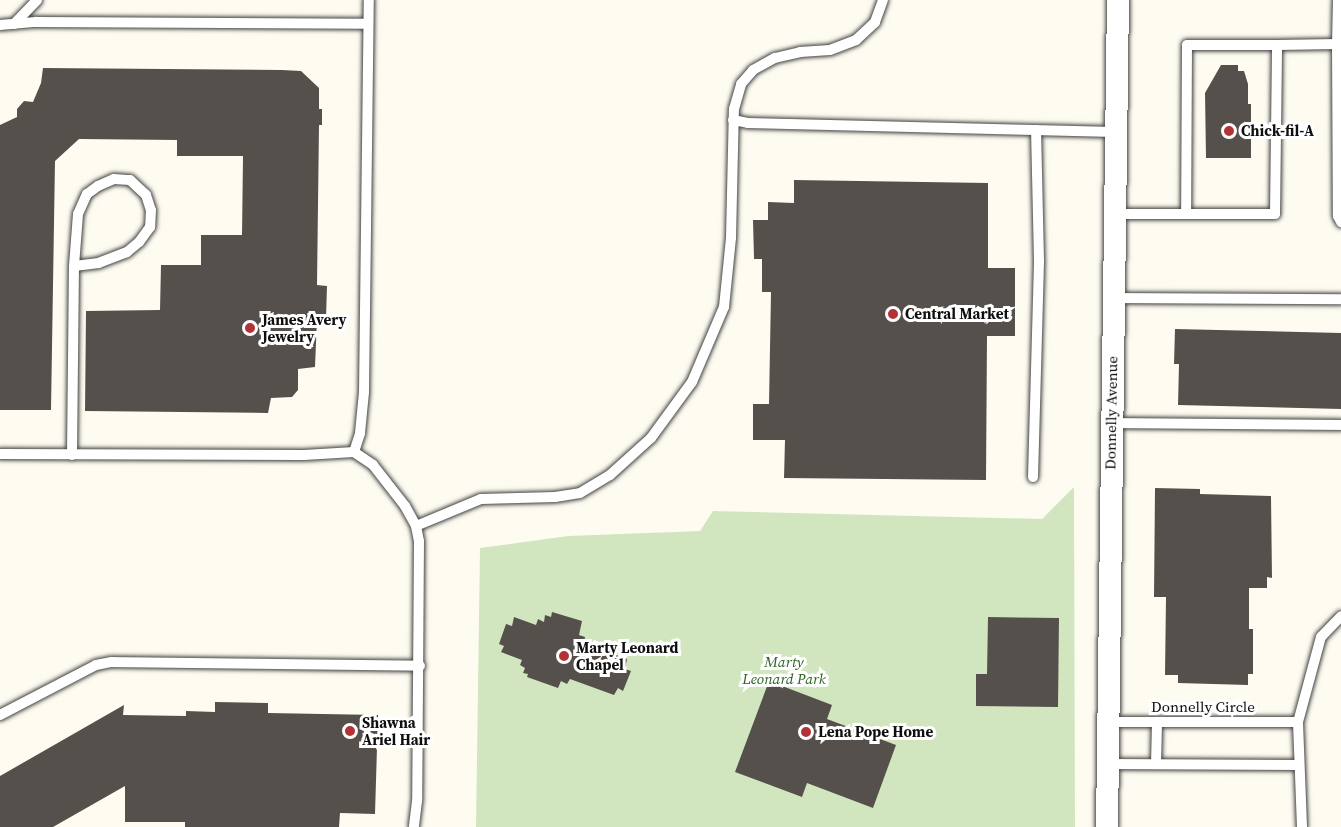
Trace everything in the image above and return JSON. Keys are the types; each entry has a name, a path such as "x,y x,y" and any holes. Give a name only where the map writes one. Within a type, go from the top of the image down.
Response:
{"street":[{"name":"Donnelly Avenue","path":"1107,827 1118,0"}],"lane":[{"path":"14,24 37,0"},
{"path":"354,452 360,433 363,392 369,0"},
{"path":"416,526 481,499 555,497 580,493 610,475 661,425 692,382 724,307 731,245 733,120 737,92 746,76 753,70 787,54 830,50 848,44 862,35 875,22 883,0"},
{"path":"1338,0 1338,216 1341,222"},
{"path":"0,25 368,24"},
{"path":"1185,214 1187,45 1337,44"},
{"path":"1114,214 1275,214 1277,45"},
{"path":"733,120 748,123 1115,132"},
{"path":"1033,477 1039,261 1036,130"},
{"path":"72,455 74,266 78,214 87,194 114,179 130,180 146,195 151,210 150,227 139,242 127,252 99,263 74,266"},
{"path":"1113,298 1341,299"},
{"path":"1111,423 1341,425"},
{"path":"0,454 354,452 373,465 387,481 416,526 420,566 420,666 417,801 414,827"},
{"path":"1302,827 1298,722 1322,637 1341,616"},
{"path":"0,715 96,665 112,662 420,666"},
{"name":"Donnelly Circle","path":"1108,722 1298,722"},
{"path":"1156,764 1157,722"},
{"path":"1108,764 1299,765"}],"green space":[{"name":"Marty Leonard Park","path":"1074,487 1075,827 476,827 480,548 568,536 700,531 713,511 1042,519"}],"building":[{"name":"Chick-fil-A","path":"1221,65 1238,65 1238,71 1244,71 1248,84 1248,104 1251,104 1251,158 1206,158 1205,93"},
{"path":"43,68 301,71 319,88 322,125 319,125 317,285 327,286 326,319 317,319 315,367 298,369 298,390 292,397 271,398 268,413 85,411 86,311 160,310 161,265 201,265 201,235 242,235 243,156 177,156 177,140 79,139 55,161 51,410 0,410 0,125 17,117 17,109 24,101 33,102 41,83"},
{"name":"Central Market","path":"794,180 988,183 988,268 1015,268 1015,336 987,336 986,480 784,478 785,440 753,440 753,404 769,404 771,292 762,292 762,259 754,259 753,220 768,220 768,202 794,203"},
{"path":"1175,329 1341,333 1341,409 1178,405 1179,364 1174,364"},
{"path":"1155,488 1200,489 1200,494 1271,496 1272,578 1267,577 1267,588 1249,588 1249,629 1253,629 1253,674 1248,674 1248,685 1178,683 1178,675 1165,675 1166,597 1154,597"},
{"name":"Marty Leonard Chapel","path":"552,612 582,621 579,635 585,637 584,643 627,659 625,669 631,671 623,691 618,688 614,695 570,679 567,684 561,681 558,688 527,677 528,674 523,673 525,668 520,665 522,660 501,652 504,646 499,644 506,624 512,626 514,617 536,625 538,619 544,622 545,615 551,617"},
{"path":"988,617 1059,618 1058,707 976,706 976,674 987,674"},
{"name":"Lena Pope Home","path":"769,681 832,705 827,719 896,745 873,808 807,783 802,797 735,772"},
{"path":"215,702 268,703 268,713 378,715 375,814 340,813 339,827 185,827 185,822 125,822 125,786 53,827 0,827 0,776 124,705 123,715 186,716 186,711 215,712"}],"place":[{"name":"Chick-fil-A","path":"1229,131"},
{"name":"Central Market","path":"893,314"},
{"name":"James Avery Jewelry","path":"250,328"},
{"name":"Marty Leonard Chapel","path":"564,656"},
{"name":"Shawna Ariel Hair","path":"350,731"},
{"name":"Lena Pope Home","path":"806,732"}]}
